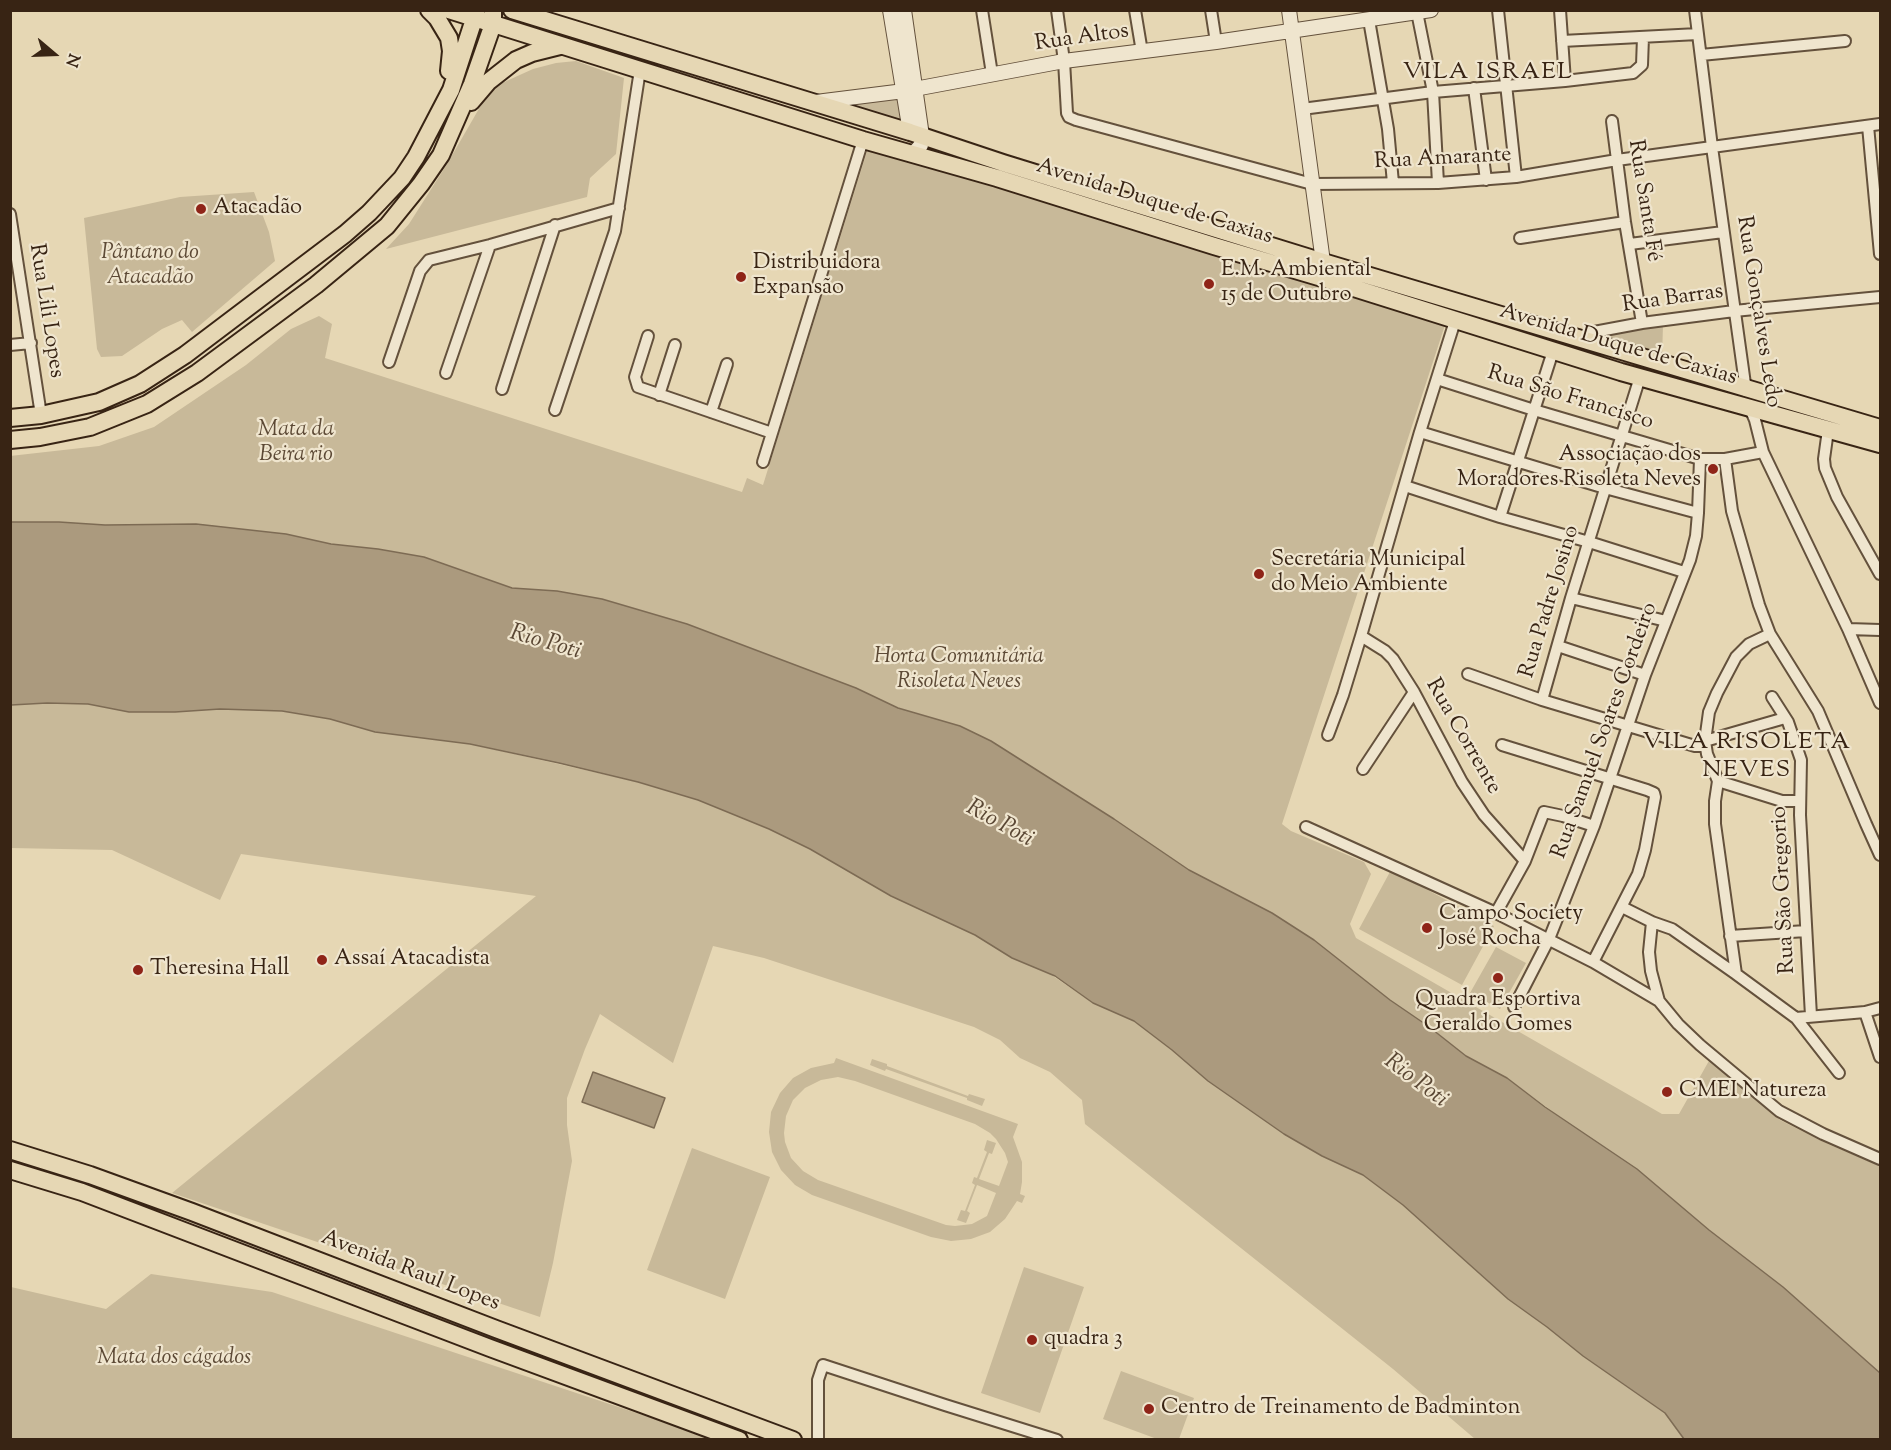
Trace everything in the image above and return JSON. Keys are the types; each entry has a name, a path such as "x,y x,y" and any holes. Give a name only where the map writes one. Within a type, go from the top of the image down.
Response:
{"main road":[{"path":"429,10 437,18 449,38 451,51 441,112"},
{"name":"Avenida Duque de Caxias","path":"449,10 493,17 562,45 640,70 1180,236 1323,270 1580,338 1881,428"},
{"name":"Avenida Duque de Caxias","path":"512,10 916,134 1323,270 1455,321 1640,377 1881,444"},
{"path":"10,418 41,415 99,402 140,384 185,355 345,234 369,213 402,178 416,157 451,90 476,15"},
{"path":"10,440 40,437 90,427 147,404 197,373 316,285 387,226 434,165 458,120 493,17"},
{"path":"458,120 488,82 503,69 532,53 562,45"},
{"name":"Avenida Raul Lopes","path":"10,1150 90,1175 192,1212 793,1440"},
{"name":"Avenida Raul Lopes","path":"10,1170 82,1192 490,1348 739,1440"}],"street":[{"path":"890,10 909,89 916,134 921,145 913,154"},
{"path":"904,10 909,89"},
{"path":"982,10 992,74"},
{"path":"1057,10 1064,61"},
{"path":"1135,10 1142,52"},
{"path":"1211,10 1216,42"},
{"path":"1289,10 1323,270"},
{"path":"1498,10 1516,177"},
{"path":"1560,10 1565,81"},
{"name":"Rua Gonçalves Ledo","path":"1695,10 1723,232 1750,408 1763,452 1881,703"},
{"name":"Rua Altos","path":"810,102 909,89 1064,61 1216,42 1424,11"},
{"path":"1424,11 1433,92 1438,183"},
{"path":"1369,20 1384,98 1393,183"},
{"path":"1562,41 1698,34"},
{"path":"1302,109 1433,92 1633,73 1642,65 1642,37"},
{"path":"1701,55 1845,42"},
{"name":"Rua Amarante","path":"1064,61 1067,113 1072,118 1312,184 1438,183 1516,177 1617,160 1881,124"},
{"path":"555,410 612,243 640,70"},
{"path":"1474,88 1486,180"},
{"name":"Rua Santa Fé","path":"1612,121 1625,222 1642,323"},
{"path":"1868,126 1881,254"},
{"path":"763,462 862,140"},
{"path":"389,362 420,271 429,260 619,208"},
{"name":"Rua Lili Lopes","path":"11,220 41,415"},
{"path":"1520,238 1625,222"},
{"path":"502,389 555,225"},
{"path":"1630,244 1723,232"},
{"path":"446,373 490,245"},
{"name":"Rua Barras","path":"1580,338 1594,332 1642,323 1734,311 1881,297"},
{"path":"1328,735 1362,636 1420,432 1455,321"},
{"path":"648,336 635,377 638,387 772,433"},
{"path":"10,345 30,343"},
{"path":"658,395 675,345"},
{"path":"1500,517 1553,351"},
{"path":"711,412 727,364"},
{"name":"Rua Padre Josino","path":"1542,700 1571,598 1640,377"},
{"name":"Rua São Francisco","path":"1437,379 1700,459 1725,459 1763,452"},
{"path":"1828,429 1825,468 1837,497 1881,574"},
{"path":"1420,432 1605,488 1698,513"},
{"name":"Rua Samuel Soares Cordeiro","path":"1514,1007 1549,939 1593,826 1645,675 1694,547 1700,459"},
{"path":"1725,459 1732,511 1759,605 1770,634 1818,711 1881,855"},
{"path":"1405,486 1684,572"},
{"path":"1571,598 1666,621"},
{"path":"1848,629 1881,630"},
{"path":"1736,974 1715,824 1718,782 1705,743 1709,712 1736,657 1749,644 1770,634"},
{"name":"Rua Corrente","path":"1362,636 1393,659 1414,692 1462,782 1484,815 1525,861"},
{"path":"1558,646 1645,675"},
{"path":"1468,674 1542,700 1695,746 1785,718"},
{"path":"1363,770 1414,692"},
{"name":"Rua São Gregorio","path":"1772,697 1793,733 1801,760 1800,801 1811,1016"},
{"path":"1502,745 1654,793 1655,802 1638,874 1593,962"},
{"path":"1718,782 1782,801 1800,801"},
{"path":"1496,913 1525,861 1544,812 1593,826"},
{"path":"1306,827 1496,913 1593,962 1659,1001 1700,1045 1779,1111 1881,1159"},
{"path":"1622,907 1684,936 1796,1018 1839,1073"},
{"path":"1652,922 1649,952 1651,971 1659,1001"},
{"path":"1730,936 1806,930"},
{"path":"1796,1018 1865,1012 1881,1008"},
{"path":"1865,1012 1881,1058"},
{"path":"818,1440 818,1380 823,1365 945,1406 1057,1440"}],"green space":[{"path":"576,61 624,78 616,154 590,178 587,197 386,249 409,224 491,88 533,69"},
{"path":"899,94 901,124 835,105"},
{"path":"869,145 1445,325 1282,824 1291,831 1364,862 1371,874 1350,924 1356,938 1662,1114 1679,1114 1710,1059 1780,1120 1880,1166 1880,1373 1783,1287 1673,1200 1507,1078 1466,1056 1314,940 1272,913 1189,870 991,741 960,726 898,708 856,688 687,624 602,599 557,591 512,588 424,557 331,544 286,534 196,524 105,525 11,522 10,456 99,446 154,427 246,365 291,329 319,316 332,324 325,358 742,492 747,478 763,485"},
{"name":"Pântano do Atacadão","path":"254,192 269,232 275,261 192,332 182,320 162,329 122,356 101,357 97,349 84,218 180,197"},
{"path":"1663,325 1662,358 1590,335"},
{"path":"88,704 129,712 220,709 282,711 330,719 375,732 470,744 638,782 698,800 769,829 810,849 891,896 975,935 1012,958 1050,974 1093,1003 1134,1021 1213,1084 1284,1134 1322,1156 1363,1175 1403,1205 1508,1299 1583,1356 1665,1413 1684,1439 1475,1439 1393,1369 1085,1124 1082,1100 1050,1072 1020,1058 1000,1040 974,1027 764,958 713,946 673,1063 600,1014 567,1098 567,1125 572,1161 553,1263 540,1317 172,1193 536,896 241,854 220,900 112,850 11,848 11,705"},
{"name":"Campo Society José Rocha","path":"1391,870 1494,926 1462,985 1359,929"},
{"name":"Quadra Esportiva Geraldo Gomes","path":"1496,947 1526,963 1500,1009 1470,993"},
{"path":"836,1058 1018,1124 1013,1137 1022,1162 1020,1194 1025,1196 1022,1203 1017,1201 1005,1219 990,1232 971,1239 951,1241 931,1237 812,1195 795,1185 781,1170 772,1152 769,1132 771,1112 780,1093 793,1078 811,1068 834,1063","holes":["838,1077 975,1124 996,1139 1008,1162 999,1186 979,1179 989,1153 992,1154 996,1143 987,1140 984,1150 987,1152 977,1178 974,1177 972,1183 975,1185 965,1211 961,1210 957,1220 966,1223 970,1213 967,1211 977,1185 996,1193 987,1216 972,1224 946,1225 818,1180 803,1171 791,1158 785,1142 786,1116 793,1100 805,1088 821,1080"]},
{"path":"872,1059 968,1096 969,1094 985,1099 982,1106 967,1098 870,1065"},
{"path":"692,1148 770,1177 725,1299 647,1270"},
{"path":"1024,1267 1084,1287 1040,1413 981,1393"},
{"name":"Mata dos cágados","path":"151,1274 272,1292 715,1439 11,1440 11,1287 106,1309"},
{"name":"Centro de Treinamento de Badminton","path":"1121,1371 1194,1398 1179,1439 1157,1439 1103,1419"}],"water":[{"name":"Rio Poti","path":"11,522 105,525 196,524 286,534 331,544 424,557 512,588 557,591 602,599 687,624 856,688 898,708 960,726 991,741 1189,870 1272,913 1314,940 1466,1056 1507,1078 1545,1107 1637,1169 1709,1230 1783,1287 1880,1373 1880,1439 1684,1439 1665,1413 1583,1356 1508,1299 1403,1205 1363,1175 1322,1156 1284,1134 1208,1081 1134,1021 1093,1003 1055,976 1012,958 975,935 891,896 810,849 769,829 698,800 638,782 559,763 470,744 375,732 330,719 282,711 220,709 129,712 88,704 11,705"},
{"path":"593,1072 665,1098 654,1128 582,1102"}],"place":[{"name":"Atacadão","path":"201,209"},
{"name":"Distribuidora Expansão","path":"741,277"},
{"name":"E.M. Ambiental 15 de Outubro","path":"1209,284"},
{"name":"Associação dos Moradores Risoleta Neves","path":"1713,469"},
{"name":"Secretária Municipal do Meio Ambiente","path":"1259,574"},
{"name":"Campo Society José Rocha","path":"1427,928"},
{"name":"Assaí Atacadista","path":"322,960"},
{"name":"Theresina Hall","path":"138,970"},
{"name":"Quadra Esportiva Geraldo Gomes","path":"1498,978"},
{"name":"CMEI Natureza","path":"1667,1092"},
{"name":"quadra 3","path":"1032,1340"},
{"name":"Centro de Treinamento de Badminton","path":"1149,1409"}],"district":[{"name":"VILA ISRAEL","path":"1488,74"},
{"name":"VILA RISOLETA NEVES","path":"1747,758"}],"park label":[{"name":"Mata da Beira rio","path":"296,444"},
{"name":"Horta Comunitária Risoleta Neves","path":"959,670"}]}
